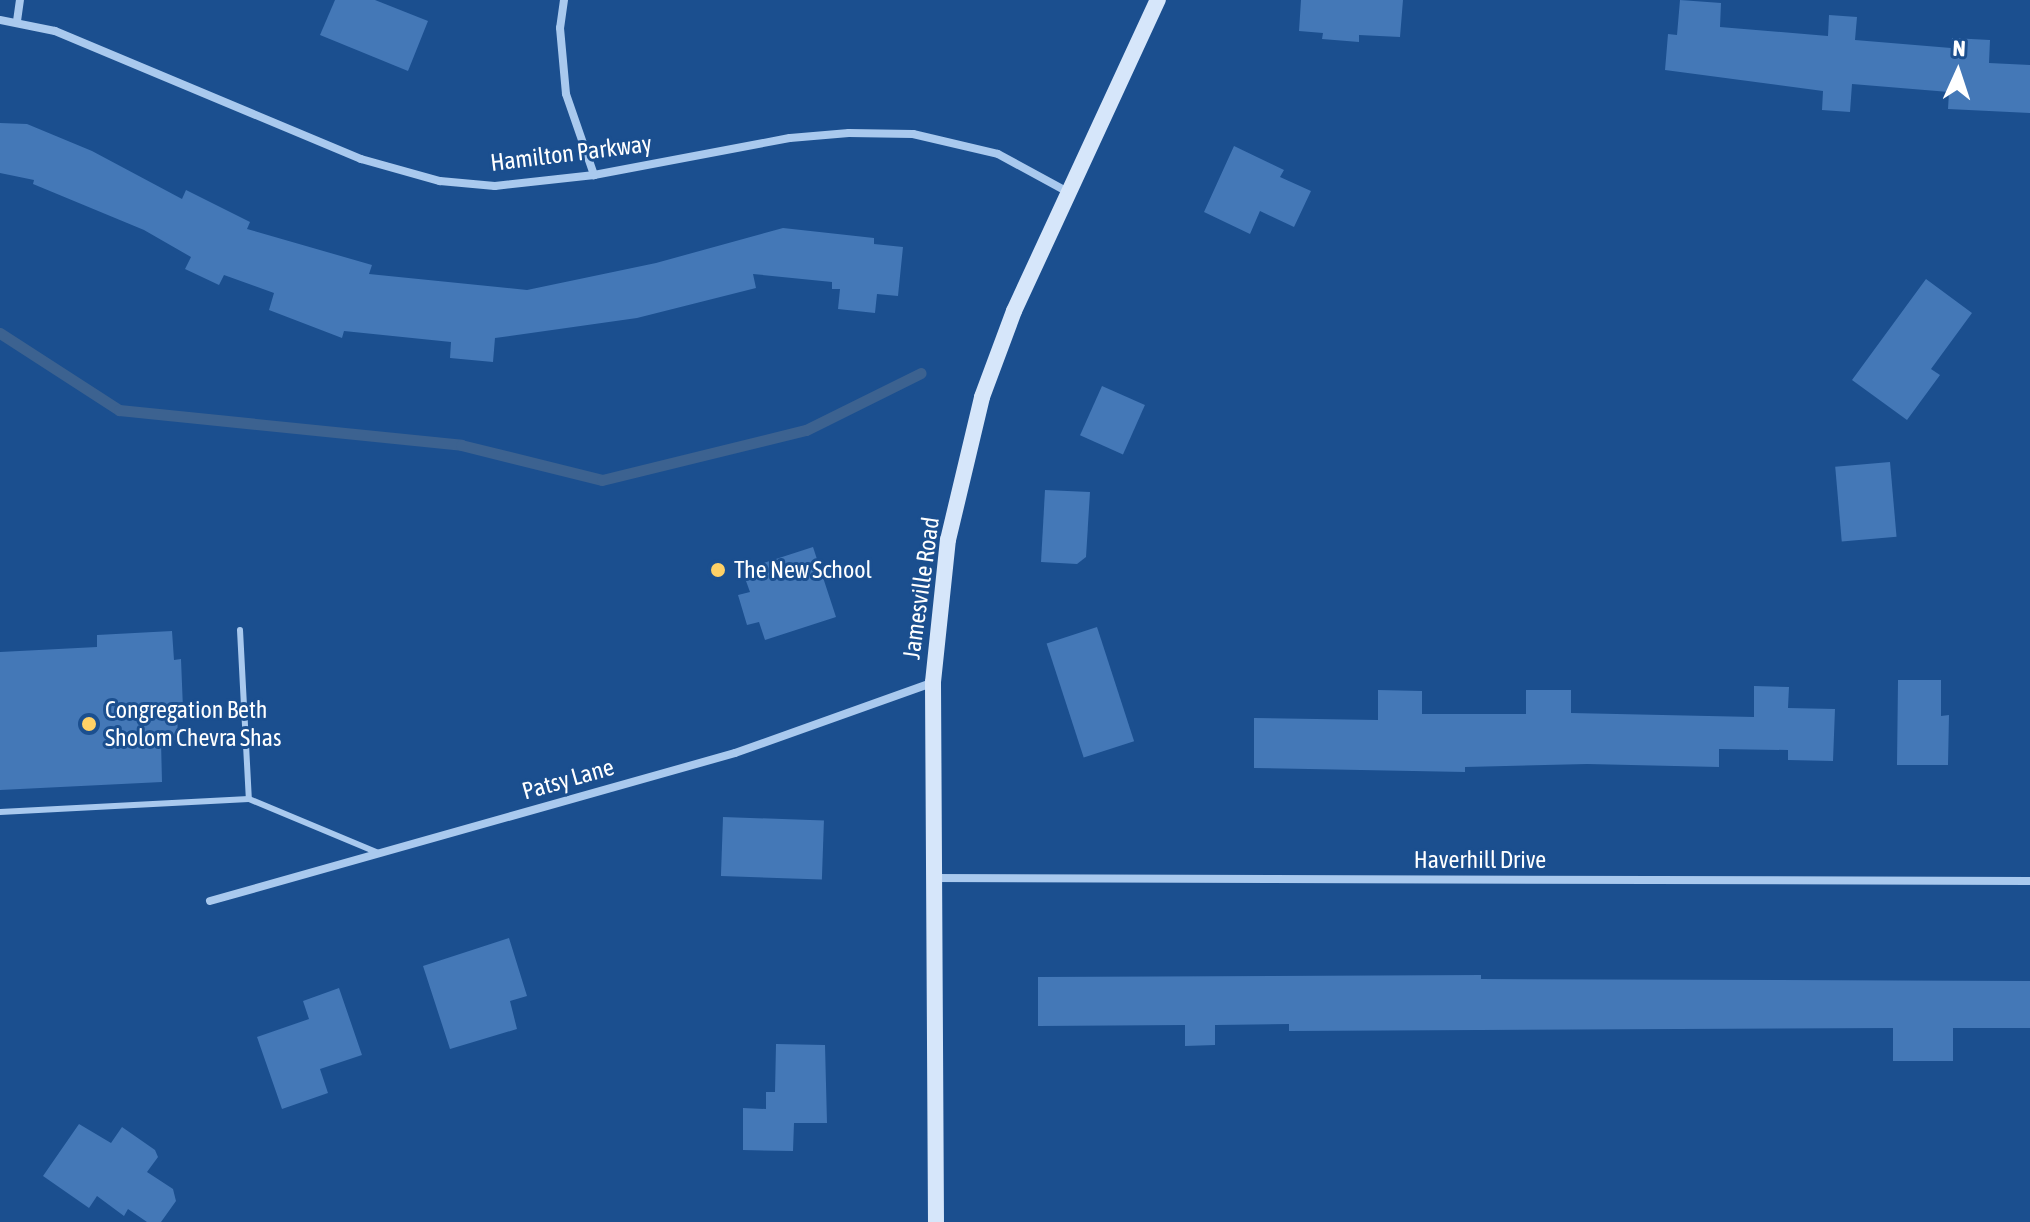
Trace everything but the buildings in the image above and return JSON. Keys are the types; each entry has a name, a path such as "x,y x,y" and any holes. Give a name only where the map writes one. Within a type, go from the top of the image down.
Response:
{"street":[{"path":"17,21 20,0"},
{"path":"564,0 560,28 566,94 594,175"},
{"name":"Jamesville Road","path":"936,1222 930,878 933,682 948,540 982,397 1066,191 1158,0"},
{"name":"Hamilton Parkway","path":"0,20 55,31 361,159 440,181 495,186 594,175 790,138 913,134 998,154 1066,191"},
{"name":"Patsy Lane","path":"210,901 750,748 933,682"},
{"name":"Haverhill Drive","path":"930,878 2030,881"}],"lane":[{"path":"240,630 249,799"},
{"path":"0,812 249,799 379,853"}],"waterway":[{"path":"0,333 119,410 461,445 602,480 806,430 921,373"}],"place":[{"name":"The New School","path":"718,570"},
{"name":"Congregation Beth Sholom Chevra Shas","path":"89,724"}]}
